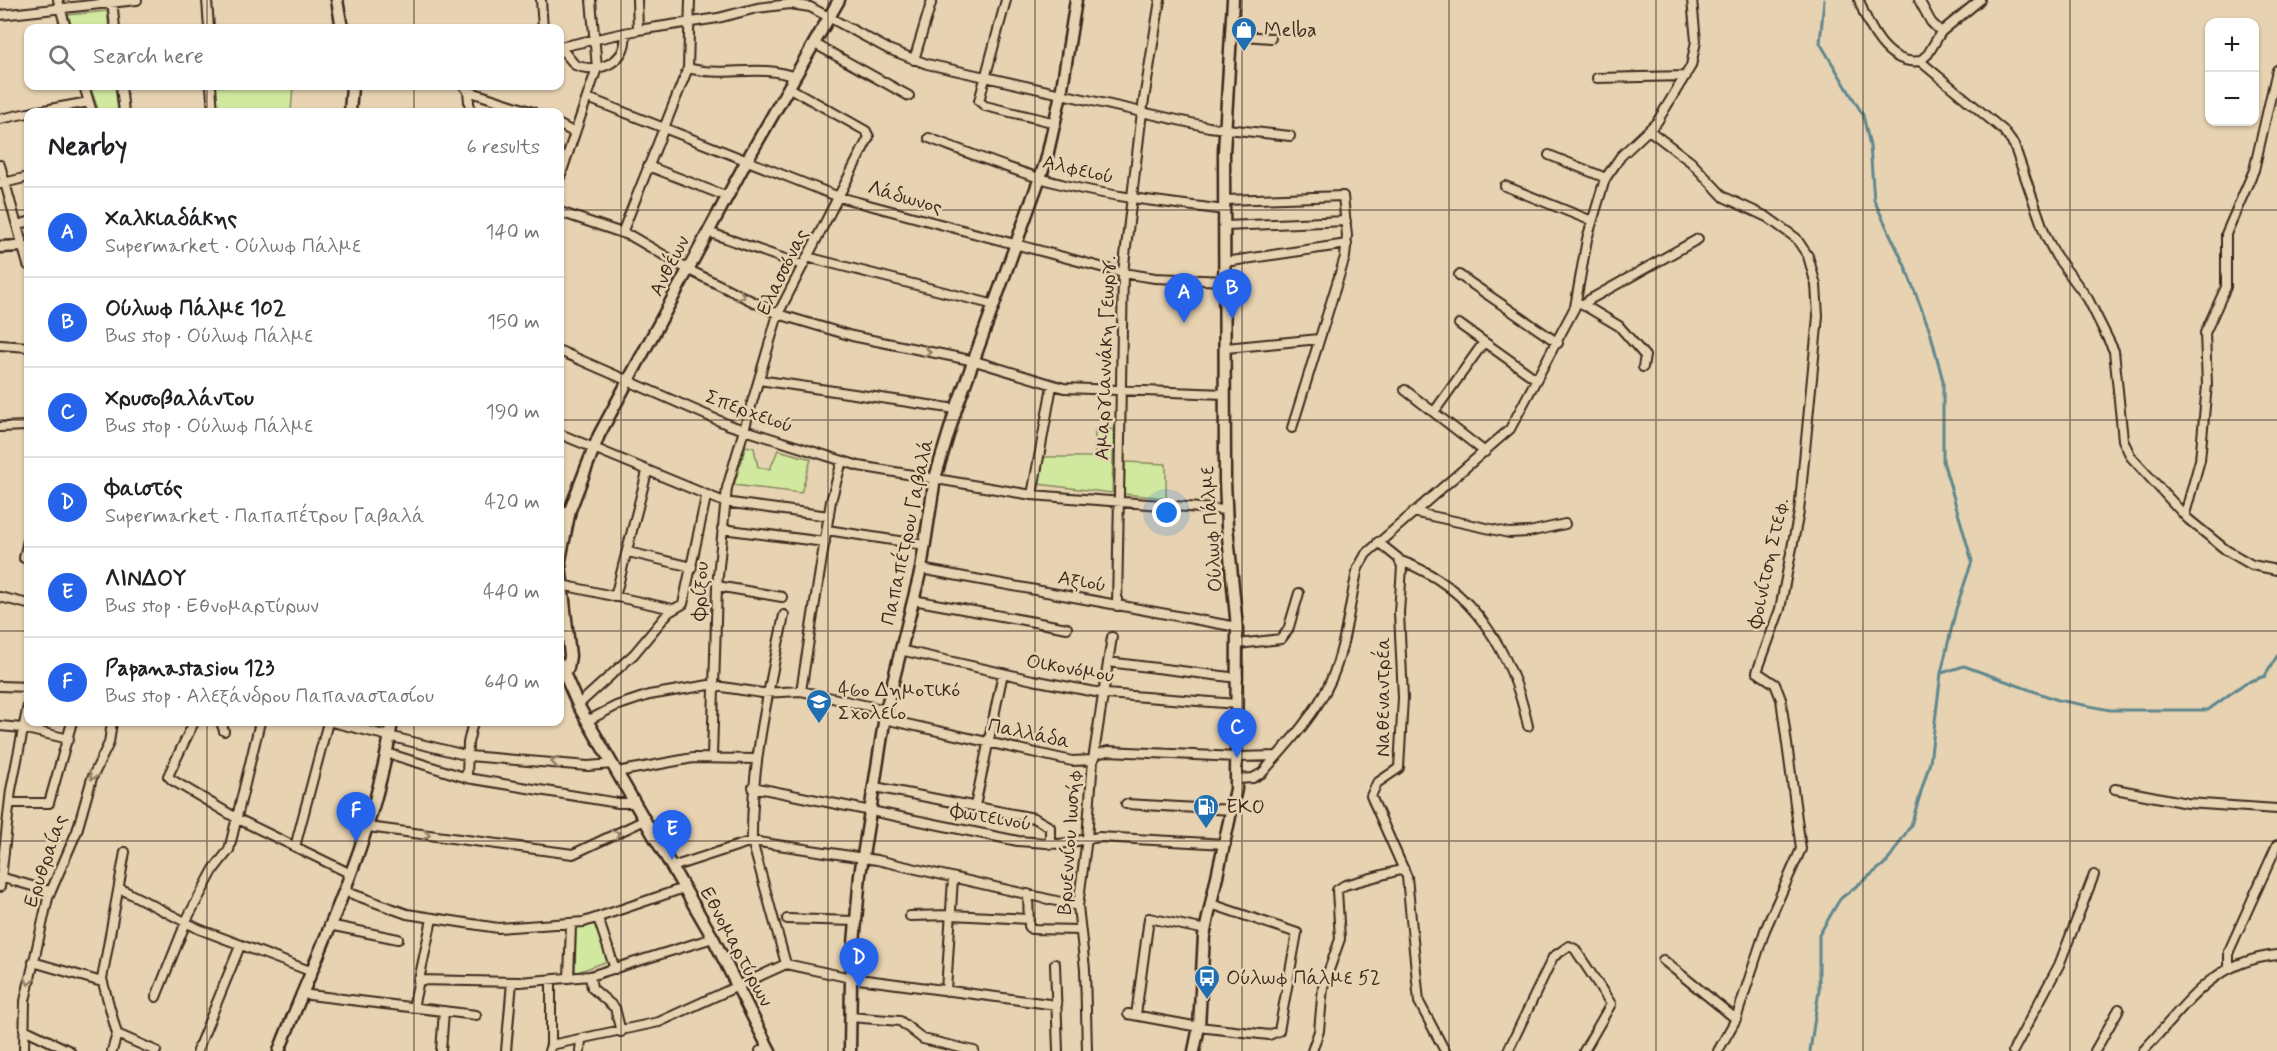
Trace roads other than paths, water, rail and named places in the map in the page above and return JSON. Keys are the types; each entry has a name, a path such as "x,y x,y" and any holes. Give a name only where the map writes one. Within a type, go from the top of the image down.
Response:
{"street":[{"path":"0,15 58,3 137,0"},
{"path":"207,0 209,24"},
{"path":"337,0 341,24"},
{"path":"541,0 543,24"},
{"path":"564,165 597,69 591,0"},
{"path":"637,0 638,30"},
{"path":"622,232 688,68 690,0"},
{"name":"Ανθέων","path":"564,541 570,510 592,449 747,160 839,0"},
{"path":"914,60 932,0"},
{"path":"1006,0 984,76 979,97 981,104 1056,123"},
{"name":"Παπαπέτρου Γαβαλά","path":"849,1051 851,978 856,921 885,715 921,569 935,478 956,409 1040,179 1056,123 1075,0"},
{"name":"Αμαργιαννάκη Γεωργ.","path":"1117,606 1123,273 1142,112 1160,0"},
{"name":"Ούλωφ Πάλμε","path":"1194,1051 1199,1027 1206,930 1233,810 1237,778 1238,644 1226,510 1225,394 1225,129 1233,0"},
{"path":"1237,778 1259,775 1303,725 1331,681 1358,568 1378,542 1508,432 1536,379 1581,304 1592,221 1606,178 1621,156 1650,131 1686,76 1696,46 1692,0"},
{"path":"1859,0 1874,33 1885,47 1902,59 1920,61 2012,140 2046,237 2056,256 2088,299 2114,351 2126,448 2154,484 2194,524 2236,557 2252,565 2277,570"},
{"path":"1919,0 1927,16 1941,32"},
{"path":"1920,61 1928,54 1941,32 1980,0"},
{"path":"112,1 115,24"},
{"path":"58,3 65,24"},
{"path":"564,46 690,20 718,18 757,4 801,5 914,60 1225,129 1290,136"},
{"path":"564,52 575,65 597,69 615,62 626,40 625,33"},
{"path":"1230,35 1271,38"},
{"path":"815,44 909,96"},
{"path":"688,68 704,74 781,72 791,82"},
{"path":"2185,514 2200,460 2206,385 2205,333 2226,288 2226,234 2250,183 2277,70"},
{"path":"1598,78 1686,76"},
{"name":"Ελασσόνας","path":"744,430 778,314 869,136 866,131 791,82"},
{"path":"85,90 91,108"},
{"path":"121,90 124,108"},
{"path":"212,90 213,108"},
{"path":"350,108 352,90"},
{"path":"466,90 469,108"},
{"path":"472,90 522,108"},
{"name":"Λάδωνος","path":"588,98 839,197 1123,273 1155,278 1226,281"},
{"path":"57,108 89,102"},
{"path":"0,118 24,114"},
{"path":"564,127 575,133"},
{"name":"Φοινίτση Στεφ.","path":"1650,131 1697,167 1724,197 1767,217 1796,238 1808,256 1818,297 1798,519 1780,609 1757,671 1758,675 1775,684 1781,699 1801,849 1765,930 1736,1019 1718,1051"},
{"name":"Αλφειού","path":"929,138 1040,179 1131,197 1225,205 1342,196 1346,221"},
{"path":"1549,155 1606,178"},
{"path":"0,165 3,184 24,241"},
{"path":"648,166 728,197"},
{"path":"3,184 24,178"},
{"path":"1505,186 1592,221"},
{"path":"564,213 622,232 689,270 778,314 876,342 975,360 1052,386 1225,394"},
{"path":"1225,226 1346,221 1347,244 1292,428"},
{"path":"17,225 24,223"},
{"path":"708,232 802,266"},
{"path":"1581,304 1698,239"},
{"path":"1225,262 1347,244"},
{"path":"0,247 24,246"},
{"path":"807,257 995,305"},
{"path":"1459,275 1558,343"},
{"path":"1581,304 1621,327 1645,356 1643,367"},
{"path":"1459,324 1536,379"},
{"path":"1226,348 1319,339"},
{"path":"1434,412 1484,342"},
{"path":"0,345 24,346"},
{"name":"Σπερχειού","path":"564,353 627,382 744,430 842,461 1032,495 1226,510"},
{"path":"759,380 956,409"},
{"path":"1032,495 1052,386"},
{"path":"1405,390 1485,452"},
{"path":"0,427 24,426"},
{"name":"Φρίξου","path":"712,757 717,586 724,502 744,430"},
{"path":"564,436 706,497 724,502 829,516"},
{"path":"801,691 829,516 842,461"},
{"path":"615,597 648,472"},
{"path":"578,705 634,654 673,609 684,602 706,497"},
{"path":"564,514 570,510"},
{"path":"1413,512 1509,533 1529,532 1565,524"},
{"path":"722,529 825,542"},
{"path":"827,530 925,545"},
{"path":"1378,542 1401,561 1418,567 1443,582 1477,611 1515,682 1528,726"},
{"path":"628,552 692,567"},
{"name":"Ναθεναντρέα","path":"1401,561 1401,760 1396,772 1375,786 1371,796 1404,869 1408,883 1419,1002 1445,1051"},
{"name":"Αξιού","path":"921,569 1237,627"},
{"path":"564,585 673,609"},
{"path":"717,586 782,597"},
{"path":"1238,644 1281,639 1287,630 1299,593"},
{"path":"0,597 24,603"},
{"path":"913,600 1067,628"},
{"path":"784,615 756,759 752,841 786,964"},
{"name":"Βρυεννίου Ιωσήφ","path":"1087,1051 1085,969 1078,906 1087,838 1093,760 1112,637"},
{"name":"Οικονόμου","path":"900,650 1003,674 1104,693 1238,704"},
{"path":"1108,662 1238,678"},
{"name":"Εθνομαρτύρων","path":"564,672 578,705 739,986 766,1050"},
{"path":"975,806 1003,674"},
{"name":"Παλλάδα","path":"587,721 616,706 649,695 714,685 768,693 801,691 988,742 1072,761 1093,760 1096,754 1108,751 1237,757 1277,756"},
{"path":"0,686 24,687"},
{"path":"24,720 10,803 1,882 50,891"},
{"path":"0,726 22,728 69,739"},
{"path":"10,803 49,803 71,726"},
{"name":"Ερυθραίας","path":"24,1051 25,1001 50,891 77,831 92,778 109,743 111,726"},
{"path":"192,726 168,776 238,819 351,874"},
{"path":"222,726 224,731"},
{"path":"156,997 186,923 214,869 229,850 259,726"},
{"path":"295,847 329,726"},
{"path":"346,726 468,756 588,766 615,768 712,757 756,759"},
{"path":"279,1051 368,827 387,753 391,726"},
{"path":"467,778 472,726"},
{"path":"387,753 467,778 618,803 634,803"},
{"name":"Φωτεινού","path":"753,787 1001,838 1050,844 1087,838 1226,844"},
{"path":"875,787 1045,822 1050,827 1050,844"},
{"path":"2115,789 2187,803 2277,809"},
{"path":"1126,804 1233,810"},
{"path":"368,827 573,854 645,820"},
{"path":"672,867 752,841 864,858 1078,906"},
{"path":"2229,967 2229,951 2277,845"},
{"path":"112,1051 117,1034 102,982 125,852"},
{"path":"1312,1051 1319,1030 1323,987 1340,939 1337,890 1344,885 1404,869"},
{"path":"2013,1051 2059,965 2094,875"},
{"path":"946,991 953,878"},
{"path":"119,888 186,923 240,946 310,970"},
{"path":"344,891 407,914 498,928 571,925 684,888"},
{"path":"1028,894 1030,928 1080,930"},
{"path":"1206,930 1149,918 1132,1014 1199,1027 1276,1034 1281,1029 1297,933 1212,904"},
{"path":"910,916 951,915 1028,919"},
{"path":"413,1008 432,918"},
{"path":"598,918 615,969"},
{"path":"787,918 856,921"},
{"path":"330,925 398,939"},
{"path":"569,978 571,925"},
{"path":"418,980 513,982 590,976 713,938"},
{"path":"197,1051 240,946"},
{"path":"1508,1051 1553,957 1569,946 1575,949 1611,1004 1584,1051"},
{"path":"2143,1051 2208,981 2229,967 2250,959 2277,955"},
{"path":"1663,960 1736,1019"},
{"path":"33,962 102,982"},
{"path":"551,980 550,1048 659,1022 786,964 851,978 1057,1005"},
{"path":"1055,964 1058,1051"},
{"path":"590,976 592,988 615,1008 621,1032"},
{"path":"506,1051 513,982"},
{"path":"301,994 476,1016"},
{"path":"2095,1051 2119,1009"},
{"path":"441,1051 444,1011"},
{"path":"850,1017 900,1021 923,1039 974,1051"},
{"path":"24,1029 70,1051"},
{"path":"117,1034 156,1051"},
{"path":"580,1051 581,1040"}],"waterway":[{"path":"1810,1051 1819,990 1819,935 1840,899 1887,862 1911,825 1930,762 1941,673 1956,609 1972,561 1943,461 1943,381 1930,331 1905,266 1874,200 1870,146 1863,115 1820,43 1824,0"},
{"path":"1942,673 1964,666 2058,700 2110,710 2208,710 2245,683 2265,676 2277,656"}],"place":[{"name":"Melba","path":"1244,53"},
{"name":"Ούλωφ Πάλμε 102","path":"1232,319"},
{"name":"Χαλκιαδάκης","path":"1184,323"},
{"name":"46ο Δημοτικό Σχολείο","path":"819,725"},
{"name":"Χρυσοβαλάντου","path":"1237,758"},
{"name":"EKO","path":"1206,830"},
{"name":"Papanastasiou 123","path":"356,842"},
{"name":"ΛΙΝΔΟΥ","path":"672,860"},
{"name":"Φαιστός","path":"859,988"},
{"name":"Ούλωφ Πάλμε 52","path":"1207,1001"}]}
